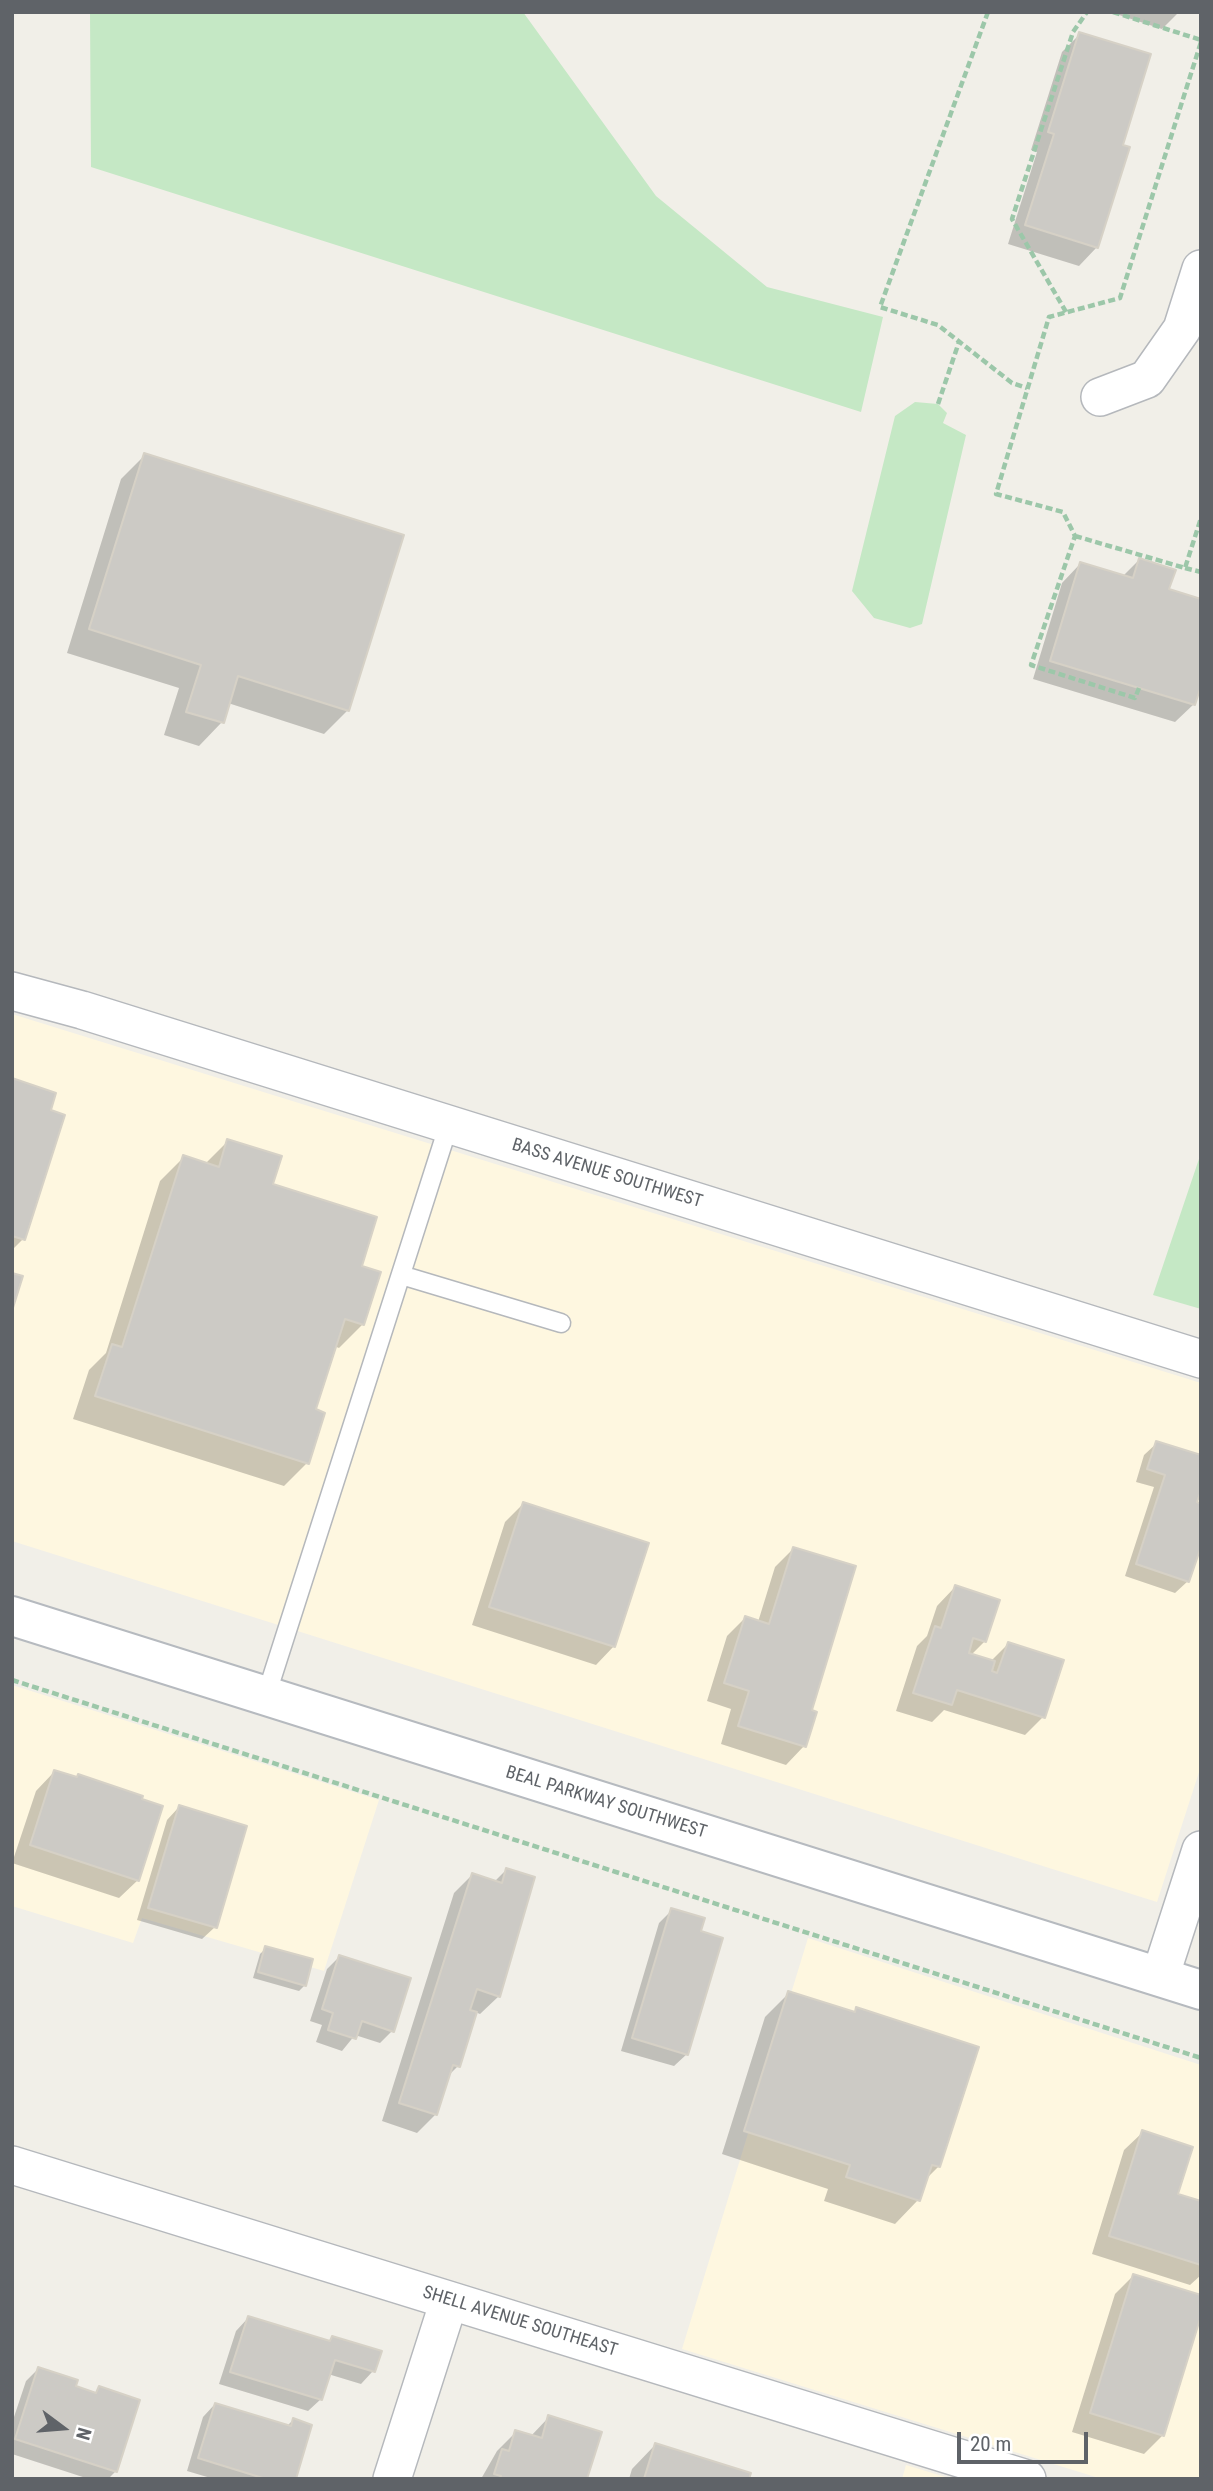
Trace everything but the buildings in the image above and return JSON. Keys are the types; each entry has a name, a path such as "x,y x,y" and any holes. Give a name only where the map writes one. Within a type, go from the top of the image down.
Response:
{"main road":[{"name":"BEAL PARKWAY SOUTHWEST","path":"12,1616 1201,1990"}],"street":[{"path":"1100,397 1147,379 1182,329 1201,269"},
{"name":"BASS AVENUE SOUTHWEST","path":"12,991 449,1124 1201,1359"},
{"path":"1160,1977 1201,1850"},
{"name":"SHELL AVENUE SOUTHEAST","path":"12,2165 1027,2479"},
{"path":"392,2479 449,2301"}],"lane":[{"path":"266,1696 449,1124"},
{"path":"401,1275 561,1323"}],"path":[{"path":"988,12 880,307 938,325 1012,383 1027,388"},
{"path":"1067,312 1012,219 1073,32 1087,12"},
{"path":"1114,12 1201,40"},
{"path":"938,404 959,342"},
{"path":"1185,568 1201,518"},
{"path":"1075,536 1201,572"},
{"path":"12,1680 1201,2058"}],"shaded area":[{"path":"12,1014 1201,1383 1201,1766 1157,1902 12,1541"},
{"path":"12,1685 379,1800 324,1971 142,1918 133,1943 12,1906"},
{"path":"808,1938 1201,2065 1201,2479 1102,2479 682,2349"},
{"path":"906,2465 952,2479 902,2479"}],"green space":[{"path":"90,12 523,12 656,196 767,287 883,317 861,412 91,167"},
{"path":"915,402 938,404 947,413 943,423 966,435 922,624 910,628 874,618 852,591 895,416"},
{"path":"1201,1153 1201,1309 1153,1295"}]}
